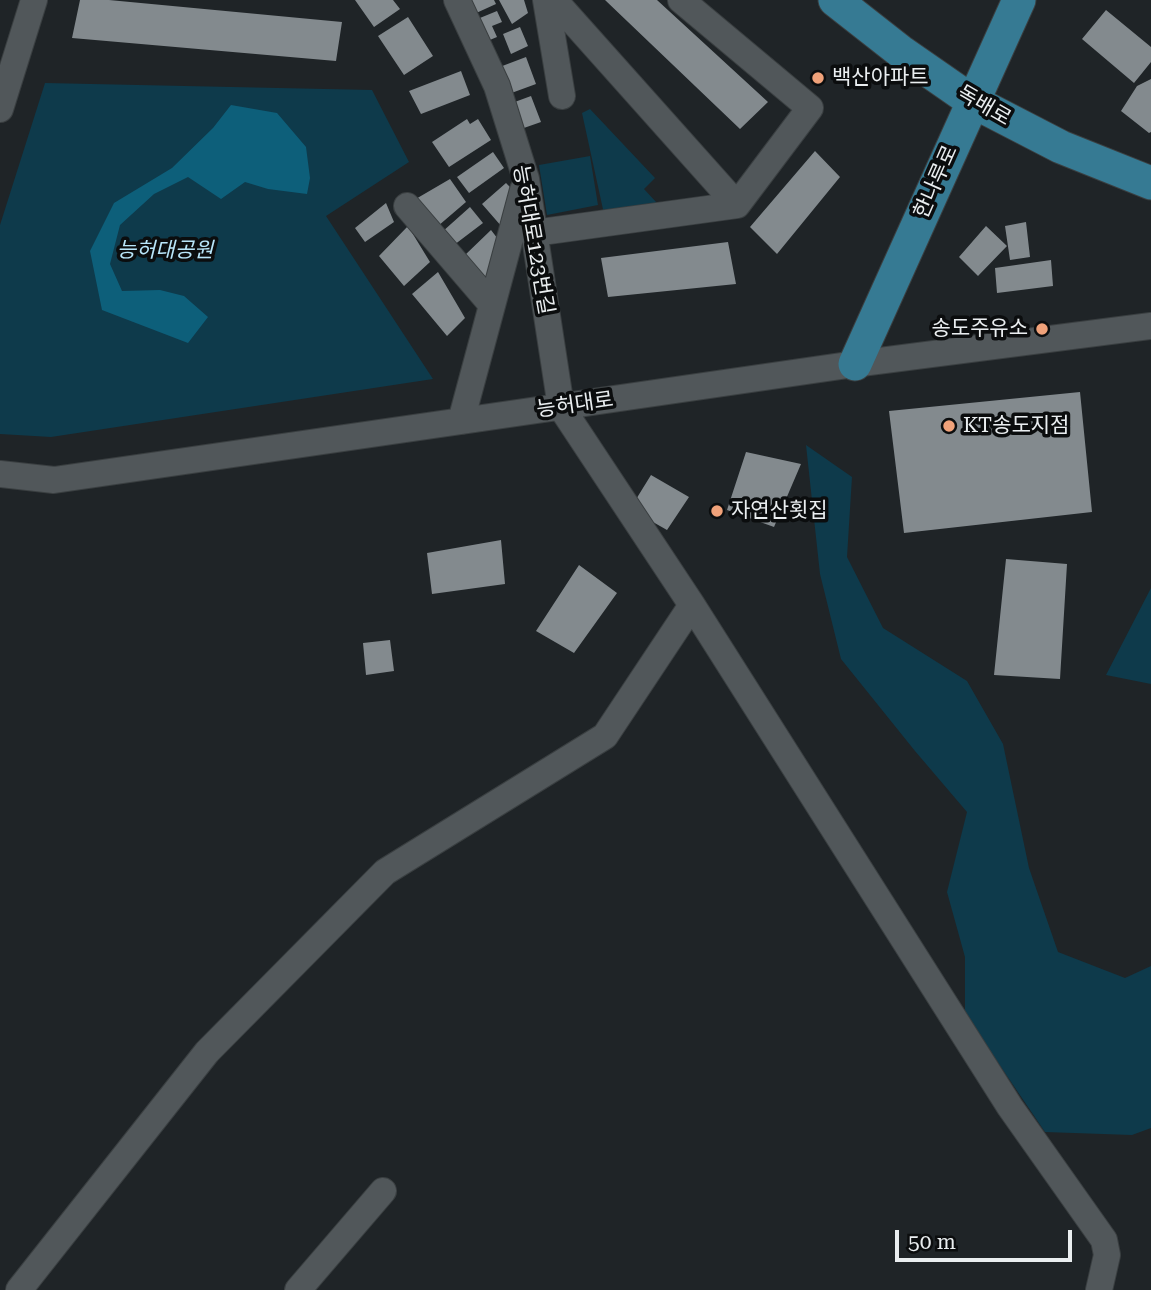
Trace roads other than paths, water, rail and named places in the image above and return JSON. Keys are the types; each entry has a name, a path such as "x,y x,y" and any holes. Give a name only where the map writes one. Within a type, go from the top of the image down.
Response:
{"main road":[{"name":"독배로","path":"835,0 900,51 972,101 1061,147 1151,183"},
{"name":"한나루로","path":"855,364 1019,0"}],"street":[{"path":"0,109 34,0"},
{"name":"능허대로123번길","path":"457,0 497,86 526,179 561,407"},
{"path":"546,0 562,96"},
{"path":"554,0 737,205"},
{"path":"534,233 737,205 810,108 681,0"},
{"path":"461,421 526,179"},
{"path":"407,206 492,304"},
{"name":"능허대로","path":"0,474 54,480 855,364 1151,326"},
{"path":"561,407 692,605 1010,1107 1104,1240 1107,1255 1100,1290"},
{"path":"19,1290 216,1042 384,872 605,736 692,605"},
{"path":"298,1290 383,1191"}],"place":[{"name":"백산아파트","path":"818,78"},
{"name":"송도주유소","path":"1042,329"},
{"name":"KT송도지점","path":"949,426"},
{"name":"자연산횟집","path":"717,511"}],"park label":[{"name":"능허대공원","path":"165,251"}]}
